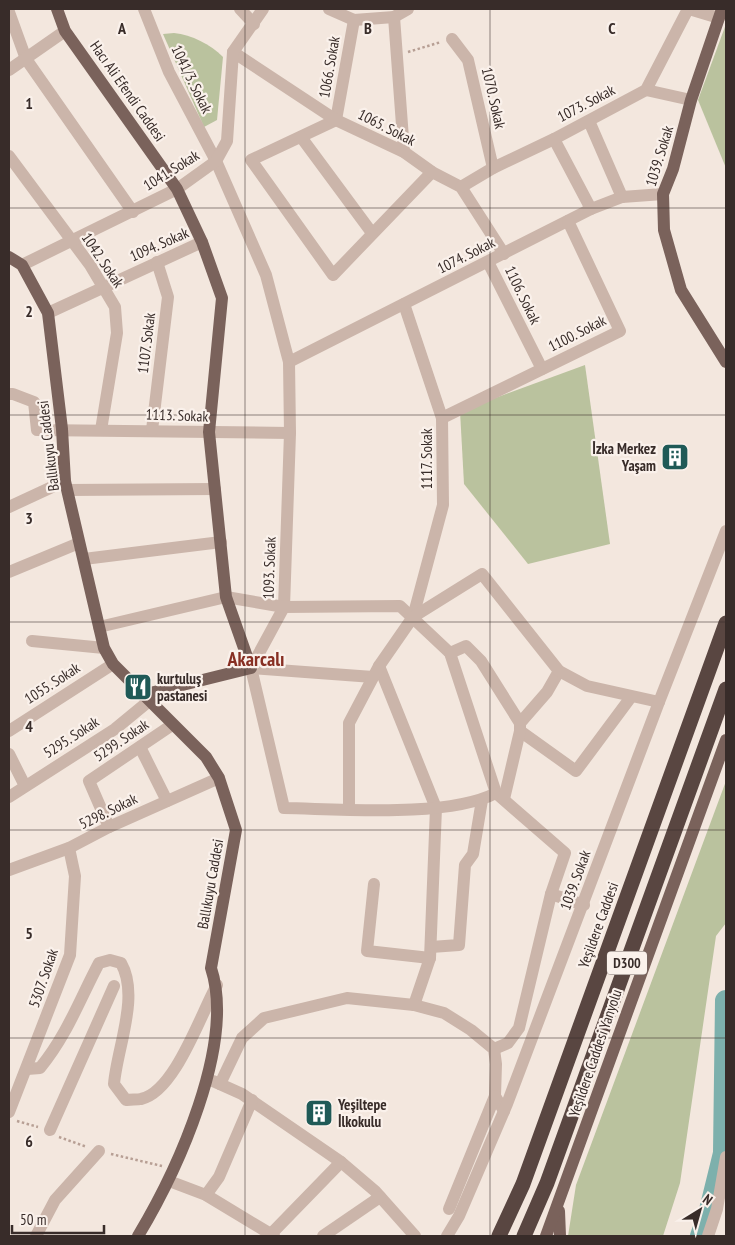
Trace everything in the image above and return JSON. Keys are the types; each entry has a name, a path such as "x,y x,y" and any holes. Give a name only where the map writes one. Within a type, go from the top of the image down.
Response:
{"highway":[{"name":"Yeşildere Caddesi","path":"500,1236 523,1184 726,623"},
{"name":"D300","path":"524,1236 547,1183 726,690"}],"main road":[{"name":"Hacı Ali Efendi Caddesi","path":"57,9 65,31 177,189"},
{"name":"1039. Sokak","path":"720,13 691,100 674,169 663,194 664,230 680,290 726,362"},
{"path":"145,698 251,668 226,597 209,432 222,298 202,242 177,189"},
{"name":"Ballıkuyu Caddesi","path":"9,257 22,265 48,313 67,485 104,648 113,664 206,757 219,778 236,830 211,968 217,985 214,1038 206,1078 196,1113 172,1169 169,1181 138,1236"},
{"name":"Yeşildere Caddesi Yanyolu","path":"546,1236 726,740"},
{"path":"559,1203 560,1236"}],"street":[{"name":"1041/3. Sokak","path":"144,9 168,72 216,161"},
{"path":"240,9 254,24"},
{"path":"233,52 254,24 262,9"},
{"path":"330,9 354,20 394,17 408,9"},
{"path":"691,100 646,90 689,9 720,13"},
{"path":"9,12 26,59 133,212"},
{"path":"394,17 404,152"},
{"name":"1066. Sokak","path":"336,120 354,20"},
{"path":"9,70 65,31"},
{"name":"1070. Sokak","path":"452,39 468,60 493,168"},
{"name":"1041. Sokak","path":"22,265 177,189 216,161 227,141 233,52"},
{"name":"1065. Sokak","path":"233,52 336,120 404,152 432,172 462,187"},
{"name":"1073. Sokak","path":"462,187 493,168 554,140 646,90"},
{"path":"336,120 251,160 333,275 432,172"},
{"path":"589,121 622,197"},
{"path":"301,137 372,233"},
{"path":"554,140 591,209"},
{"name":"1042. Sokak","path":"9,156 71,241 115,307 118,333 101,430"},
{"name":"1093. Sokak","path":"216,161 266,275 289,362 290,433 284,607 251,668"},
{"path":"462,187 504,254"},
{"name":"1074. Sokak","path":"289,362 591,209 622,197 663,194"},
{"name":"1100. Sokak","path":"442,418 620,331 568,221"},
{"name":"1094. Sokak","path":"48,313 202,242"},
{"name":"1107. Sokak","path":"152,430 168,297 157,262"},
{"name":"1106. Sokak","path":"488,262 542,370"},
{"name":"1117. Sokak","path":"404,304 442,418 442,505 413,617"},
{"name":"1113. Sokak","path":"9,394 34,402 37,430 290,433"},
{"path":"9,507 67,485 215,489"},
{"name":"1039. Sokak","path":"447,1236 459,1216 504,1111 584,905 658,702 726,531"},
{"path":"84,559 221,542"},
{"path":"9,572 79,543"},
{"path":"349,810 349,723 376,672 413,617 482,574 560,671 587,686 658,702"},
{"path":"99,627 226,597 284,607 400,606 450,653 500,796 565,853 551,894 519,1028 508,1043 494,1049"},
{"path":"32,641 104,648"},
{"path":"450,653 466,646 481,661 520,727 576,771 631,697"},
{"name":"1055. Sokak","path":"9,731 113,664"},
{"path":"376,672 251,668 284,808 349,810 436,808 500,796"},
{"path":"500,796 520,727 548,692 560,671"},
{"path":"376,672 436,808 430,952 414,1005"},
{"name":"5295. Sokak","path":"10,795 115,729 145,698"},
{"name":"5299. Sokak","path":"109,827 89,781 172,725"},
{"path":"140,747 167,800"},
{"path":"9,754 25,786"},
{"name":"5298. Sokak","path":"9,870 69,848 109,827 219,778"},
{"path":"374,884 367,951 430,952 459,945 465,866 473,854 482,800"},
{"name":"5307. Sokak","path":"9,1112 70,955 75,876 69,848"},
{"path":"551,894 584,905"},
{"path":"27,1069 40,1068 48,1058 76,1014 99,963 110,960 122,964 127,973 128,984 128,1012 114,1084 126,1100 143,1099 158,1088 174,1072 217,985"},
{"path":"50,1130 114,986"},
{"path":"220,1084 242,1038 264,1018 347,998 414,1005 444,1013 494,1049 496,1064 495,1096 449,1209"},
{"path":"206,1078 252,1100 341,1162 376,1191 416,1236"},
{"path":"495,1096 504,1111"},
{"path":"206,1195 219,1178 252,1100"},
{"path":"36,1236 55,1200 98,1151"},
{"path":"708,1236 717,1209 726,1157"},
{"path":"169,1181 206,1195 273,1235 341,1162"},
{"path":"323,1236 380,1197"}],"path":[{"path":"397,55 452,39"}],"green space":[{"path":"726,24 726,168 698,100"},
{"path":"174,33 200,41 223,57 217,120 204,127 163,34"},
{"path":"585,365 610,544 528,564 464,484 460,411"},
{"path":"726,781 726,923 716,936 680,1183 663,1236 568,1236 576,1185"}],"waterway":[{"path":"701,1236 710,1210 724,1153 726,1001"}],"place":[{"name":"İzka Merkez Yaşam","path":"675,457"},
{"name":"kurtuluş pastanesi","path":"138,687"},
{"name":"Yeşiltepe İlkokulu","path":"319,1113"}],"district":[{"name":"Akarcalı","path":"256,659"}]}
